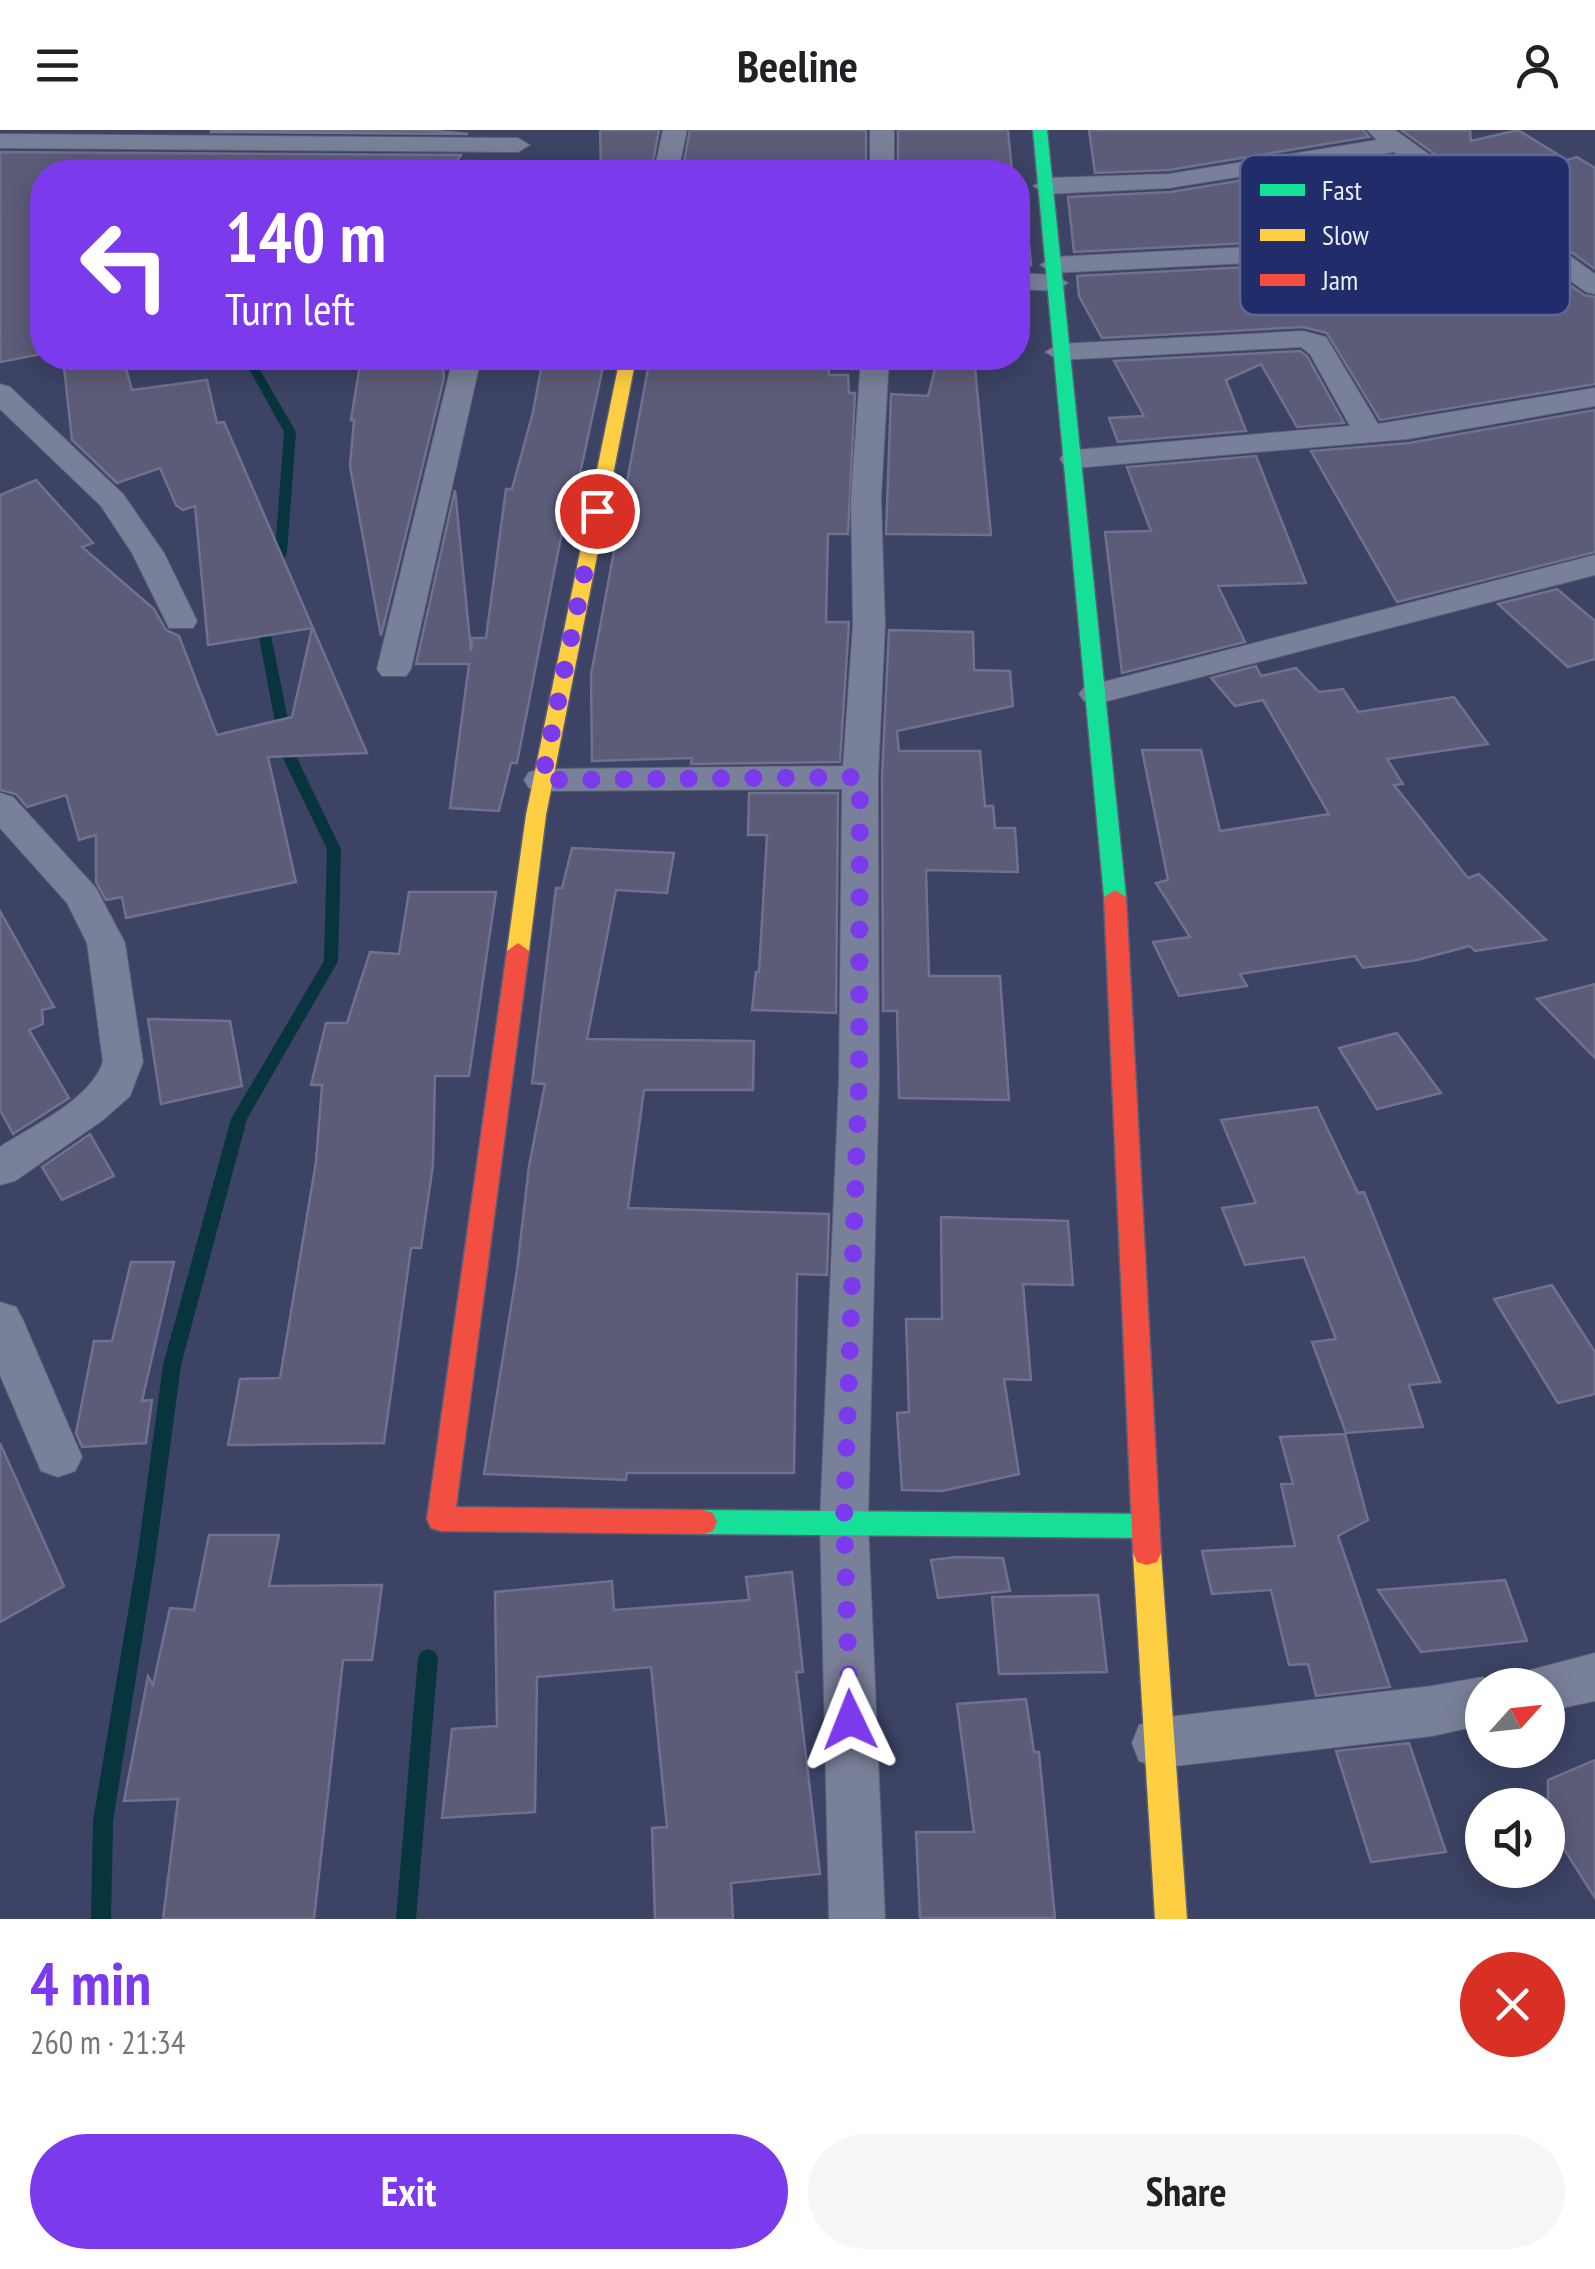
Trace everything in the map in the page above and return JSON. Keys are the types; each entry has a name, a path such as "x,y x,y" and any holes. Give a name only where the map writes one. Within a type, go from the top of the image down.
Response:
{"street":[{"path":"669,160 675,130"},
{"path":"882,130 882,160"},
{"path":"1040,130 1058,352 1076,459 1119,936 1145,1526 1171,1919"},
{"path":"0,141 520,137"},
{"path":"1299,155 1389,137 1414,155"},
{"path":"1046,186 1169,181 1240,167"},
{"path":"1030,279 1240,258"},
{"path":"1570,268 1595,286"},
{"path":"1058,352 1279,337 1303,339 1316,343 1323,352 1369,434"},
{"path":"394,669 465,370"},
{"path":"626,370 542,780 441,1520 844,1520 1145,1526"},
{"path":"856,1919 844,1520 859,1079 860,777 868,625 866,498 874,370"},
{"path":"0,393 112,500 148,553 181,621"},
{"path":"1076,459 1408,430 1595,397"},
{"path":"1096,694 1595,565"},
{"path":"542,780 860,777"},
{"path":"0,805 83,898 106,943 124,1062 115,1086 0,1169"},
{"path":"0,1320 58,1457"},
{"path":"1565,1683 1595,1677"},
{"path":"1158,1743 1465,1704"}],"building":[{"path":"426,130 468,134 211,132"},
{"path":"600,130 659,130 653,160 601,160"},
{"path":"690,130 866,130 866,160 684,160"},
{"path":"898,130 1008,130 1011,160 898,160"},
{"path":"1089,130 1363,130 1369,137 1240,155 1240,158 1169,170 1095,173"},
{"path":"1401,130 1470,130 1471,141 1518,130 1559,155 1436,155"},
{"path":"0,152 461,155 457,160 30,160 30,356 0,362"},
{"path":"1577,157 1595,168 1595,269 1570,251 1570,159"},
{"path":"1240,181 1240,243 1074,252 1068,197 1170,192"},
{"path":"1240,267 1240,315 1570,315 1570,285 1595,297 1595,384 1380,420 1327,333 1303,327 1102,338 1079,296 1077,276"},
{"path":"1300,351 1307,356 1344,423 1297,427 1261,364 1226,380 1246,431 1118,442 1109,418 1144,416 1114,361"},
{"path":"64,370 126,370 132,390 207,380 217,423 224,422 367,753 268,757 296,882 126,918 122,897 106,900 96,882 96,835 79,840 66,795 27,807 16,794 0,790 0,495 36,480 93,543 82,547 154,609 166,630 179,636 217,735 292,717 312,628 208,645 195,506 183,510 176,505 160,468 117,483 72,440"},
{"path":"359,370 443,370 381,636 350,466 351,420"},
{"path":"541,370 602,370 573,506 567,506 517,763 511,763 499,811 450,808 469,664 416,664 455,490 471,651 472,638 486,638 506,489 512,489"},
{"path":"648,370 829,370 829,375 848,375 849,393 855,393 848,534 828,534 826,622 849,622 840,762 691,764 692,758 592,761 591,675"},
{"path":"935,370 975,370 991,535 886,534 891,394 928,396"},
{"path":"1595,410 1595,552 1397,602 1311,451 1409,443"},
{"path":"1256,456 1306,583 1218,586 1245,642 1122,673 1105,532 1151,531 1127,467"},
{"path":"1557,589 1595,621 1595,659 1568,667 1498,604"},
{"path":"889,630 973,632 974,670 1010,671 1013,706 897,731 899,751 980,751 985,806 993,806 995,828 1015,828 1018,872 926,870 929,976 1000,976 1009,1100 899,1098 897,1011 883,1011 882,777"},
{"path":"1256,666 1261,676 1296,668 1319,692 1343,689 1358,712 1454,697 1488,744 1387,759 1403,784 1394,785 1468,878 1479,874 1546,940 1475,951 1470,946 1417,960 1363,968 1355,956 1240,974 1247,986 1179,996 1153,942 1190,937 1156,883 1168,880 1142,750 1201,750 1220,831 1329,814 1263,700 1235,706 1211,678"},
{"path":"749,793 838,793 836,1013 752,1010 759,972 767,835 748,835"},
{"path":"572,848 674,853 667,893 616,890 587,1039 754,1041 753,1090 644,1090 628,1208 829,1214 827,1275 797,1274 794,1473 627,1473 626,1480 484,1474 517,1270 529,1166 545,1084 532,1083 556,888 562,888"},
{"path":"409,892 496,892 469,1076 435,1076 433,1165 421,1248 411,1248 384,1443 228,1445 240,1379 280,1378 316,1162 322,1085 311,1085 326,1023 347,1023 370,952 399,954"},
{"path":"0,911 54,1007 42,1010 43,1024 29,1030 69,1098 13,1134 0,1110"},
{"path":"1595,984 1595,1058 1537,999"},
{"path":"148,1019 230,1021 242,1086 161,1104"},
{"path":"1397,1033 1441,1093 1377,1109 1339,1048"},
{"path":"1317,1107 1358,1193 1364,1192 1440,1382 1409,1385 1423,1427 1346,1433 1312,1342 1336,1339 1304,1257 1245,1265 1222,1208 1256,1203 1221,1120"},
{"path":"90,1134 114,1176 62,1200 42,1167"},
{"path":"941,1217 1068,1221 1073,1285 1023,1284 1031,1380 1004,1379 1019,1474 942,1491 902,1490 897,1413 909,1412 906,1319 942,1319"},
{"path":"131,1262 174,1262 142,1401 152,1400 146,1443 82,1447 76,1433 94,1341 112,1341"},
{"path":"1552,1285 1595,1352 1595,1394 1558,1403 1494,1299"},
{"path":"1345,1434 1368,1520 1338,1536 1390,1687 1316,1696 1308,1664 1289,1665 1271,1590 1212,1594 1202,1551 1295,1546 1281,1484 1293,1484 1280,1437"},
{"path":"0,1443 64,1586 0,1622"},
{"path":"209,1535 279,1535 269,1586 382,1585 372,1660 343,1660 314,1919 163,1919 178,1799 124,1801 148,1676 153,1685 170,1608 194,1610"},
{"path":"1003,1558 1010,1591 938,1598 931,1560"},
{"path":"792,1572 803,1672 796,1672 820,1874 731,1883 733,1919 655,1919 652,1828 667,1827 651,1667 537,1677 535,1812 442,1818 452,1729 497,1726 495,1592 612,1581 614,1610 749,1600 746,1577"},
{"path":"1505,1580 1527,1641 1421,1652 1378,1590"},
{"path":"1098,1595 1107,1672 999,1674 992,1597"},
{"path":"1026,1699 1034,1752 1039,1752 1055,1918 920,1918 916,1832 974,1832 957,1704"},
{"path":"1409,1743 1446,1852 1371,1862 1336,1751"},
{"path":"1595,1760 1595,1898 1565,1851 1565,1788 1548,1788 1548,1780"}],"waterway":[{"path":"255,370 290,432 281,552 274,571"},
{"path":"101,1919 103,1821 146,1559 172,1365 239,1119 331,961 334,849 288,754 261,616"},
{"path":"406,1919 428,1658"}],"traffic: fast":[{"path":"1040,130 1115,897"},
{"path":"703,1522 1145,1526"}],"traffic: slow":[{"path":"518,951 536,815 626,370"},
{"path":"1147,1553 1171,1919"}],"traffic: jam":[{"path":"1115,897 1147,1553"},
{"path":"518,951 441,1519 703,1522"}],"route":[{"path":"597,511 542,780 860,777 859,1079 844,1520 850,1720"}]}
